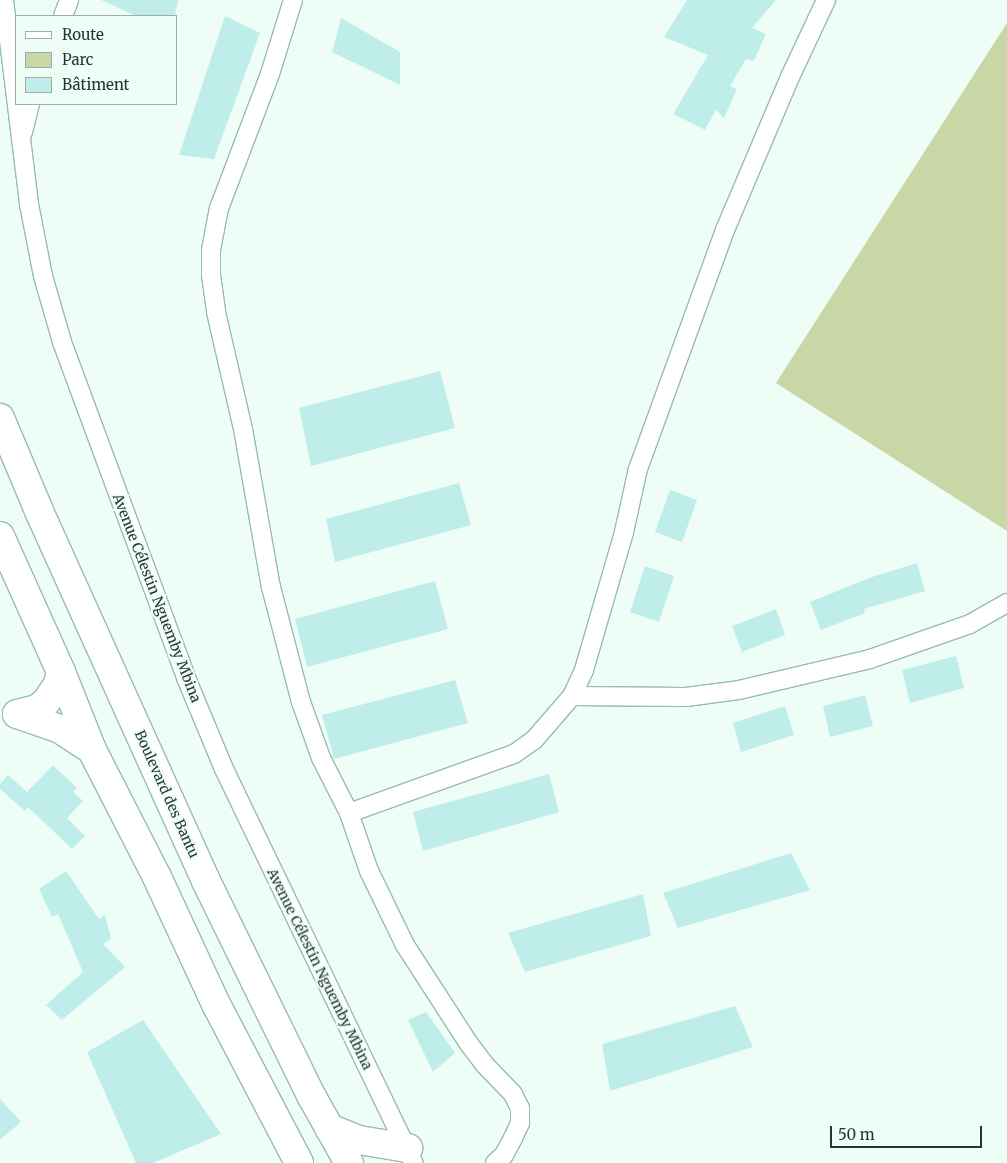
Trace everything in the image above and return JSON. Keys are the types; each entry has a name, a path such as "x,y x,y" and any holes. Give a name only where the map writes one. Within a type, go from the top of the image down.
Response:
{"highway":[{"name":"Boulevard des Bantu","path":"0,418 206,881 329,1128 349,1163"},
{"path":"0,536 61,672 92,750 157,878 218,1006 299,1163"},
{"path":"9,711 37,709 46,702 58,684 61,672"},
{"path":"9,711 60,729 92,750"},
{"path":"329,1128 359,1140 411,1155"}],"street":[{"name":"Avenue Célestin Nguemby Mbina","path":"4,0 12,41 15,79"},
{"path":"63,15 69,0"},
{"path":"293,0 270,74 219,208 211,250 211,276 216,312 243,429 271,587 301,702 320,758 349,813 369,872 405,945 469,1044 485,1065 513,1094 520,1108 520,1123 514,1138 504,1155 495,1163"},
{"path":"349,813 514,754 534,740 572,696 584,670 624,532 638,469 725,230 790,77 826,0"},
{"name":"Avenue Célestin Nguemby Mbina","path":"17,105 20,142 36,239 53,312 96,435 188,680 258,842 411,1155"},
{"path":"20,142 30,105"},
{"path":"572,696 686,697 739,690 870,659 970,624 1007,603"}],"green space":[{"path":"1007,23 1007,531 776,383"}],"building":[{"path":"101,0 178,0 175,15 134,15"},
{"path":"687,0 776,0 752,28 766,34 754,61 746,59 730,86 737,89 724,118 716,110 705,130 673,114 708,55 664,37"},
{"path":"225,16 260,33 214,159 179,155"},
{"path":"341,18 400,52 400,85 332,52"},
{"path":"440,371 455,428 311,466 299,408"},
{"path":"459,483 471,525 335,562 326,519"},
{"path":"670,490 697,500 682,542 655,532"},
{"path":"917,563 925,591 864,609 865,613 821,630 810,602 872,577"},
{"path":"645,566 674,576 659,622 630,612"},
{"path":"435,581 448,629 307,667 295,619"},
{"path":"776,609 785,635 742,652 732,626"},
{"path":"956,656 964,688 910,703 902,670"},
{"path":"455,680 468,723 334,759 322,715"},
{"path":"865,695 873,726 830,737 823,706"},
{"path":"785,706 794,735 741,752 733,723"},
{"path":"53,765 77,788 73,792 83,801 67,818 85,836 72,849 28,807 25,811 0,789 0,784 8,775 27,792"},
{"path":"549,774 559,812 423,851 413,812"},
{"path":"791,853 810,890 678,928 663,893"},
{"path":"66,871 99,919 105,915 111,939 103,944 125,967 62,1020 46,1005 83,972 58,914 52,917 39,889"},
{"path":"643,894 651,936 525,972 508,933"},
{"path":"735,1006 753,1047 610,1091 602,1044"},
{"path":"426,1012 455,1053 433,1072 408,1020"},
{"path":"143,1020 221,1134 153,1163 136,1163 87,1052"},
{"path":"0,1099 21,1122 0,1140"}]}
